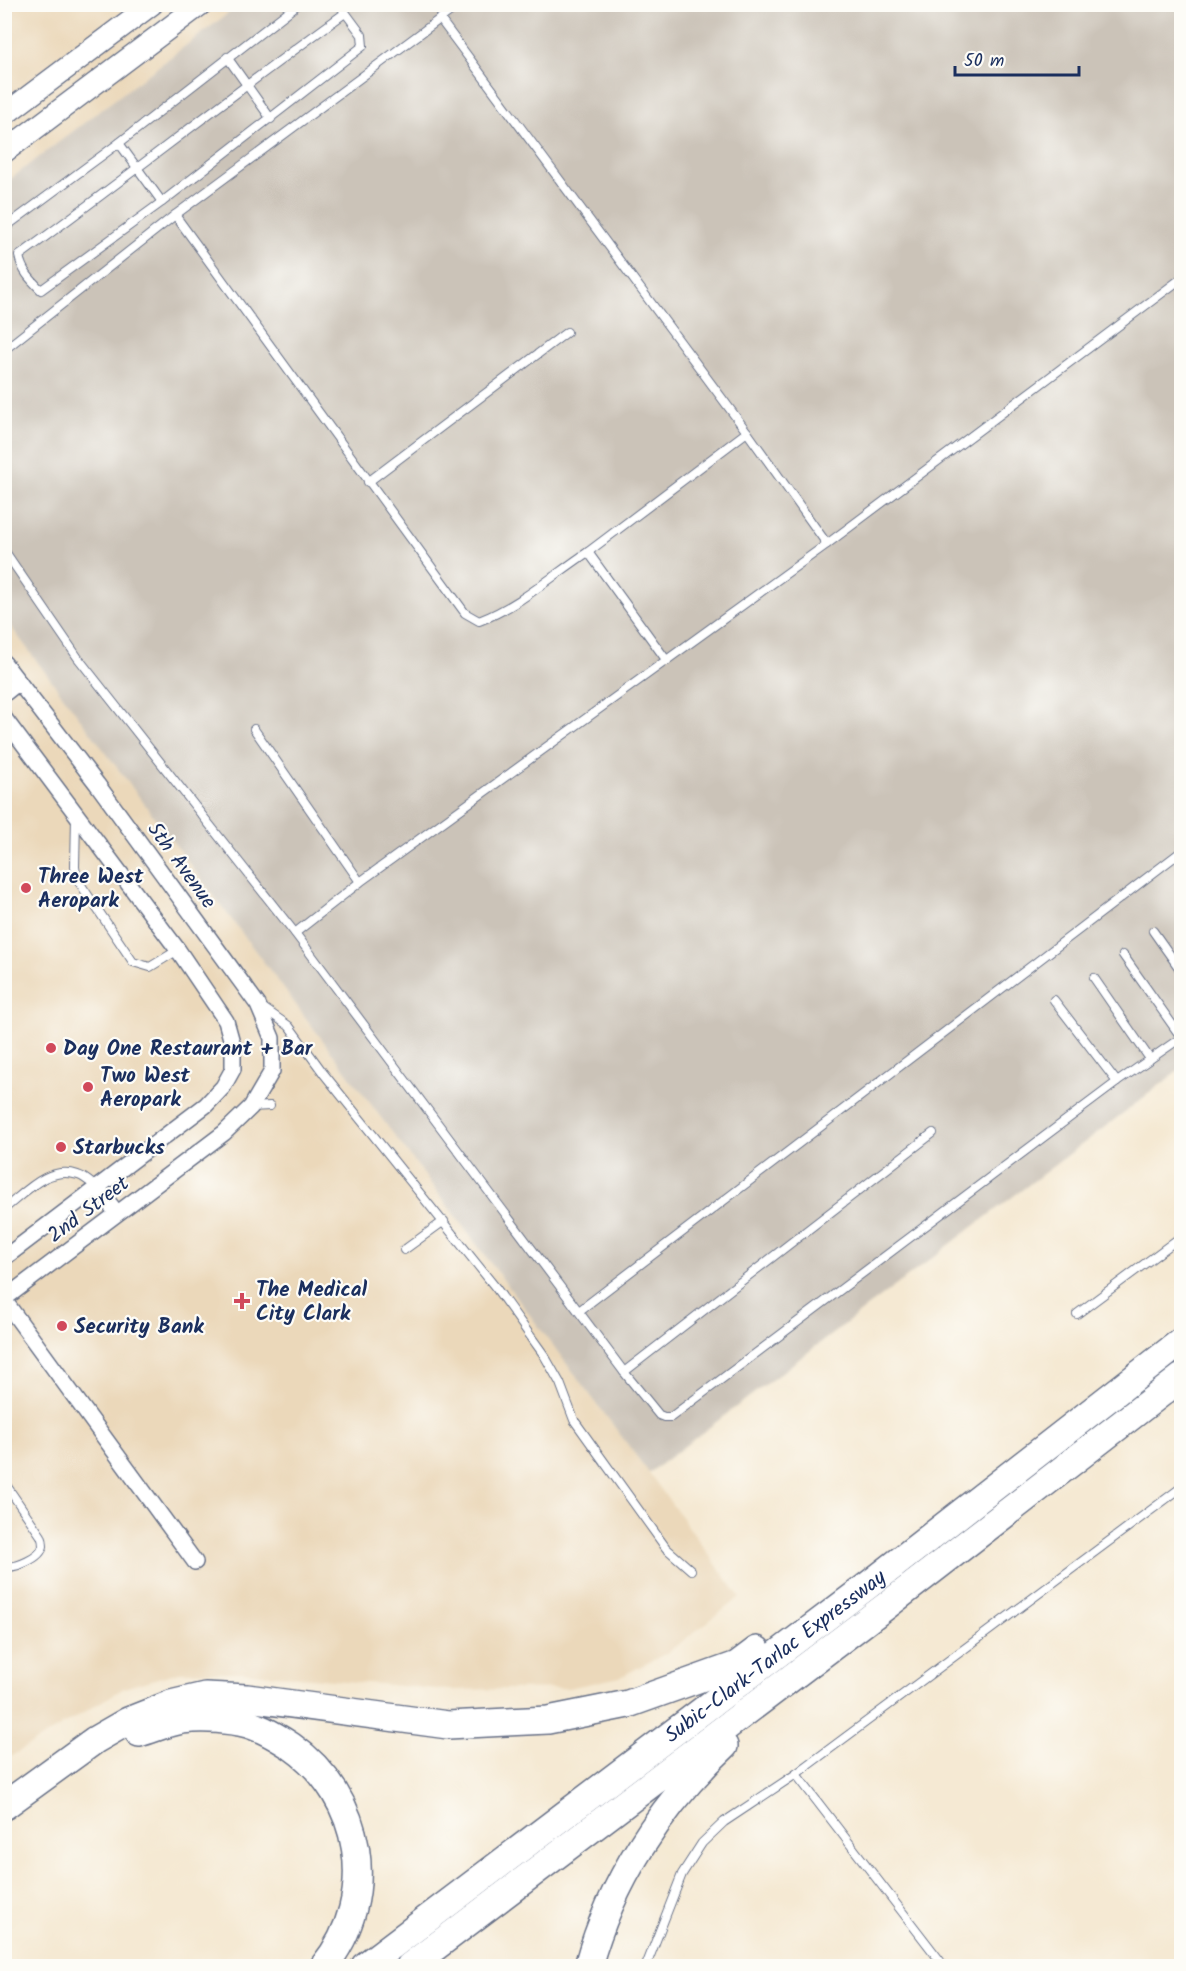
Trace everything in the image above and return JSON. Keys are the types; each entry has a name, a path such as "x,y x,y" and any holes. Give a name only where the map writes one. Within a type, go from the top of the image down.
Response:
{"highway":[{"name":"Subic-Clark-Tarlac Expressway","path":"365,1966 866,1587 1182,1341"},
{"name":"Subic-Clark-Tarlac Expressway","path":"410,1966 886,1606 1182,1377"},
{"path":"4,1806 95,1740 128,1720 171,1704 205,1696 247,1698 448,1725 548,1720 628,1704 737,1665 802,1615 866,1587"},
{"path":"588,1966 600,1928 618,1890 647,1837 671,1804 729,1742 803,1683 886,1606"},
{"path":"4,1824 95,1758 139,1733 182,1720 234,1721 257,1727 303,1755 325,1777 339,1799 351,1829 358,1857 357,1891 346,1929 324,1966"}],"main road":[{"path":"4,115 152,4"},
{"path":"4,152 201,4"}],"street":[{"name":"5th Avenue","path":"4,663 97,784 258,1005 272,1038 272,1071 252,1107"},
{"path":"4,694 19,682"},
{"path":"4,718 178,950"},
{"name":"2nd Street","path":"4,1258 206,1105 223,1087 233,1069 233,1046 226,1021 178,950"},
{"name":"2nd Street","path":"4,1299 224,1133 252,1107"},
{"path":"97,1188 117,1214"},
{"path":"4,1299 195,1562"}],"lane":[{"path":"4,228 119,143 298,4"},
{"path":"339,4 362,35 363,46 162,202 41,290 29,279 22,268 19,256 137,169 246,84 345,13"},
{"path":"4,350 175,214 460,4"},
{"path":"441,19 747,432 827,544"},
{"path":"227,57 271,119"},
{"path":"119,143 162,202"},
{"path":"175,214 465,614 479,621 491,617 538,589 553,575 588,552 747,432"},
{"path":"296,933 360,882 827,544 1182,278"},
{"path":"368,482 567,332"},
{"path":"4,550 78,658 296,933 624,1372 659,1415 664,1417 671,1417 1117,1082 1181,1037 1123,956"},
{"path":"588,552 667,661"},
{"path":"254,729 360,882"},
{"path":"76,814 76,879 133,962 150,967 178,950"},
{"path":"579,1311 1182,851"},
{"path":"1153,931 1182,972"},
{"path":"1094,978 1150,1059"},
{"path":"1054,999 1117,1082"},
{"path":"258,1005 289,1026 324,1074 496,1288 544,1355 560,1383 574,1420 666,1548 691,1570"},
{"path":"252,1107 270,1106"},
{"path":"624,1372 933,1133"},
{"path":"4,1209 46,1176 58,1172 79,1175 97,1188"},
{"path":"404,1250 444,1221"},
{"path":"1077,1314 1182,1236"},
{"path":"4,1482 42,1536 44,1545 40,1553 18,1566 4,1566"},
{"path":"646,1966 682,1874 702,1843 724,1822 796,1774 1182,1486"},
{"path":"796,1774 944,1966"}],"shaded area":[{"path":"5,5 239,5 5,183"},
{"path":"239,5 1181,5 1181,1069 649,1473 5,619 5,183"},
{"path":"5,619 740,1597 667,1653 620,1677 568,1688 449,1690 241,1672 179,1672 124,1688 5,1760"}],"place":[{"name":"Three West Aeropark","path":"26,888"},
{"name":"Day One Restaurant + Bar","path":"51,1048"},
{"name":"Two West Aeropark","path":"88,1087"},
{"name":"Starbucks","path":"61,1147"},
{"name":"The Medical City Clark","path":"242,1301"},
{"name":"Security Bank","path":"62,1326"}]}
